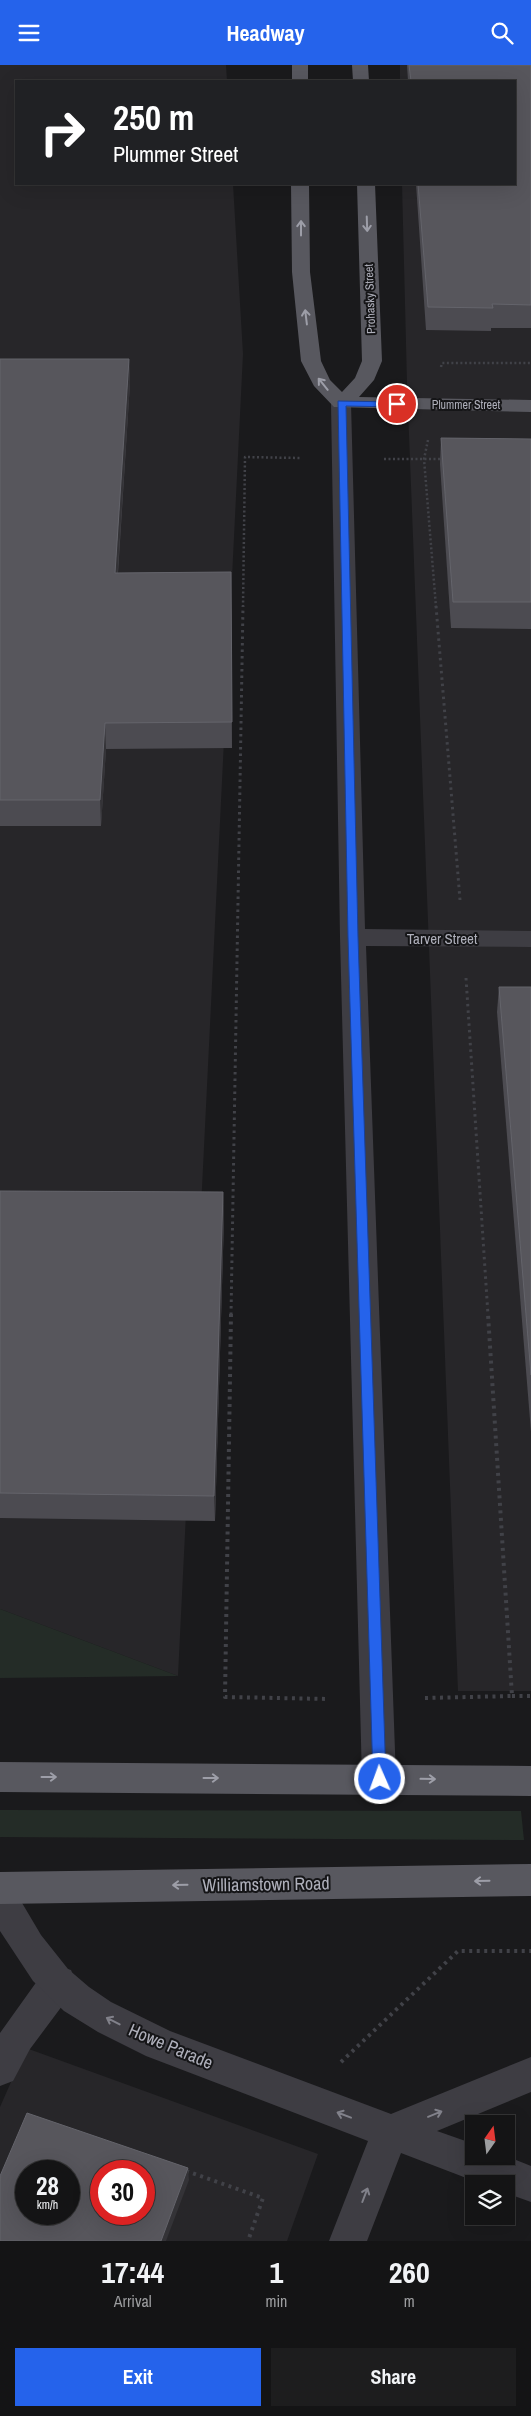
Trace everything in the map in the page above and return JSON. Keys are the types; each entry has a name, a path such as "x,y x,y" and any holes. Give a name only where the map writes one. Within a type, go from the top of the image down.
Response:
{"main road":[{"path":"300,65 300,80"},
{"path":"360,65 361,80"},
{"path":"300,185 301,272 311,361 320,382 341,403"},
{"name":"Prohasky Street","path":"341,403 361,386 367,378 372,361 366,185"},
{"name":"Plummer Street","path":"341,403 531,405"},
{"path":"0,1777 531,1781"},
{"name":"Williamstown Road","path":"0,1888 531,1880"}],"street":[{"path":"341,403 353,937 380,1779"},
{"name":"Tarver Street","path":"353,937 531,939"},
{"name":"Howe Parade","path":"0,1897 20,1936 39,1963 65,1990 104,2016 159,2044 531,2184"},
{"path":"0,2069 17,2037 58,1982"},
{"path":"348,2241 390,2132 531,2074"}],"path":[{"path":"440,371 442,363 531,363"},
{"path":"428,437 424,459 463,938 512,1696"},
{"path":"444,459 245,457 225,1697 376,1700 531,1696"},
{"path":"302,2099 458,1951 531,1951"},
{"path":"180,2169 263,2198 248,2241"}],"shaded area":[{"path":"0,65 226,65 227,80 15,80 15,185 233,185 243,354 178,1676 0,1609"},
{"path":"400,65 531,65 531,1691 458,1691 407,383 402,185 516,185 516,80 400,80"},
{"path":"0,1609 178,1676 0,1678"},
{"path":"0,1810 521,1811 524,1840 0,1837"},
{"path":"26,2048 318,2154 287,2241 0,2241 0,2107"}],"building":[{"path":"409,65 531,65 531,305 492,304 493,308 428,307 418,185 516,185 516,80 411,80"},
{"path":"0,359 129,359 115,573 231,572 232,722 105,723 100,800 0,800"},
{"path":"441,438 531,439 531,602 453,602"},
{"path":"499,987 531,987 531,1375"},
{"path":"0,1191 223,1192 214,1496 0,1493"},
{"path":"27,2113 188,2168 161,2241 0,2241 0,2176"}],"route":[{"path":"380,1779 374,1641 353,937 341,403 397,404"}]}
